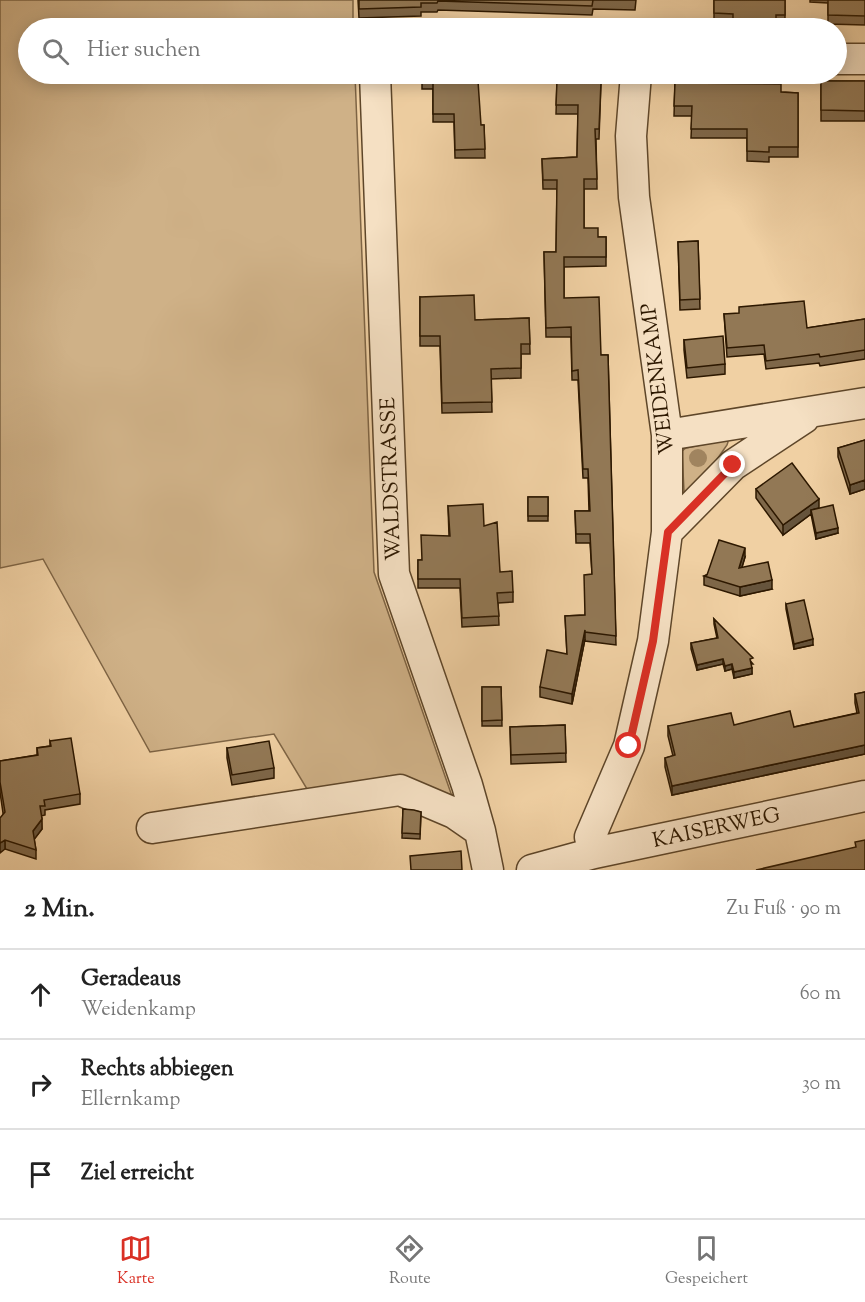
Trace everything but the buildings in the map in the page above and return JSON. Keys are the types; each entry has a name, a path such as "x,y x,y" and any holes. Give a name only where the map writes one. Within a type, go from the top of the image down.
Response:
{"street":[{"path":"847,59 865,60"},
{"name":"WALDSTRASSE","path":"375,84 394,573 467,785 488,870"},
{"name":"WEIDENKAMP","path":"594,853 590,837 629,746 653,641 668,532 668,435 634,197 631,136 635,84"},
{"path":"668,435 865,403"},
{"path":"668,532 733,465 812,413"},
{"path":"152,828 400,790 454,813 480,831"},
{"name":"KAISERWEG","path":"532,870 594,853 865,796"}],"shaded area":[{"path":"0,0 353,0 353,18 18,18 18,84 355,84 374,572 454,802 313,799 274,734 150,752 43,559 0,568"},
{"path":"726,440 727,445 711,468 687,493 684,491 682,451 686,448"}],"route":[{"path":"629,746 653,641 668,532 733,465"}]}
